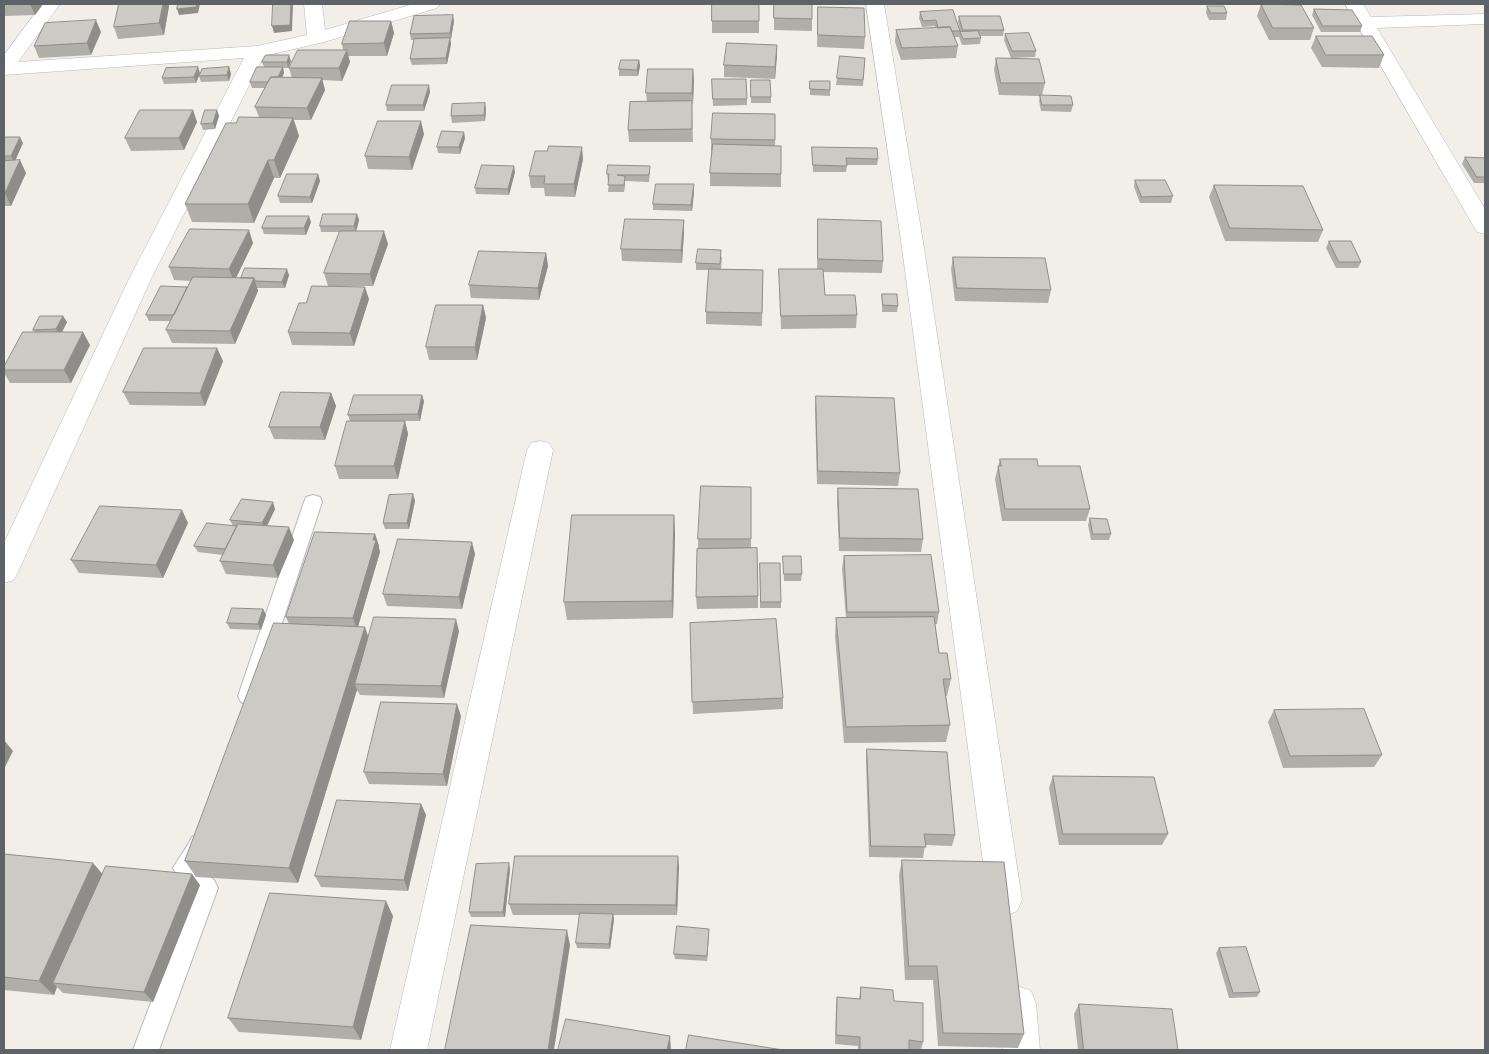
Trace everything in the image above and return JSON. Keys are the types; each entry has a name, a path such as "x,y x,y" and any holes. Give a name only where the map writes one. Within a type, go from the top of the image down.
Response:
{"street":[{"path":"4,68 52,4"},
{"path":"313,4 317,38"},
{"path":"4,68 258,52 317,38 431,4"},
{"path":"875,4 912,248 1008,927"},
{"path":"1354,4 1485,226"},
{"path":"1366,23 1485,19"},
{"path":"4,572 141,277 258,52"},
{"path":"408,1050 540,450"},
{"path":"1016,976 1022,1050"}],"lane":[{"path":"241,718 313,502"},
{"path":"146,1050 206,888 185,868 195,858 207,821"}],"building":[{"path":"119,4 163,4 159,23 114,27"},
{"path":"178,4 197,4 196,7 177,9"},
{"path":"273,4 291,4 290,25 272,26"},
{"path":"712,4 759,4 759,21 712,21"},
{"path":"774,4 812,4 812,19 774,18"},
{"path":"1261,4 1301,5 1314,28 1273,28"},
{"path":"1207,6 1224,6 1227,13 1211,13"},
{"path":"818,7 864,8 865,37 818,35"},
{"path":"1314,9 1352,10 1362,26 1323,26"},
{"path":"953,10 960,31 952,31 950,27 938,28 936,20 923,21 920,12"},
{"path":"453,15 450,33 410,34 414,16"},
{"path":"959,16 1000,16 1004,30 963,30"},
{"path":"96,20 87,43 34,46 45,23"},
{"path":"350,21 391,21 384,43 342,44"},
{"path":"950,27 958,46 902,48 896,30"},
{"path":"978,31 981,38 963,39 960,32"},
{"path":"1029,33 1036,51 1012,51 1005,34"},
{"path":"1316,36 1372,36 1384,55 1326,55"},
{"path":"450,38 446,58 410,59 414,39"},
{"path":"727,43 777,45 775,67 724,65"},
{"path":"298,50 347,50 339,68 289,68"},
{"path":"266,55 289,55 287,62 262,62"},
{"path":"840,56 865,58 863,80 837,78"},
{"path":"996,58 1039,59 1045,83 1001,83"},
{"path":"621,60 639,60 637,70 619,69"},
{"path":"198,67 194,77 162,78 166,68"},
{"path":"229,67 227,75 199,76 202,69"},
{"path":"257,67 283,67 278,77 271,77 268,82 250,82"},
{"path":"648,69 693,69 692,93 646,93"},
{"path":"271,77 322,78 307,108 255,107"},
{"path":"712,79 746,79 747,99 713,99"},
{"path":"751,80 770,80 771,97 751,97"},
{"path":"810,81 830,81 830,90 810,89"},
{"path":"392,85 429,85 423,105 386,105"},
{"path":"1040,95 1071,96 1073,105 1042,105"},
{"path":"692,101 692,129 628,130 630,102"},
{"path":"485,103 484,115 451,116 452,104"},
{"path":"140,110 193,110 179,138 125,138"},
{"path":"205,110 217,110 213,123 201,124"},
{"path":"713,113 775,114 775,140 711,139"},
{"path":"239,117 293,118 274,160 268,160 248,204 185,204 226,123 236,123"},
{"path":"378,121 421,121 409,157 365,156"},
{"path":"442,131 464,132 459,147 437,147"},
{"path":"4,137 20,137 11,156 4,156"},
{"path":"713,144 781,146 781,174 710,173"},
{"path":"549,146 582,147 574,184 544,184 545,176 529,176 535,151 547,151"},
{"path":"812,147 877,148 878,159 846,158 847,166 813,165"},
{"path":"1465,157 1485,158 1485,177 1477,177"},
{"path":"20,160 5,193 4,193 4,161"},
{"path":"482,165 514,166 508,189 475,188"},
{"path":"608,165 650,166 649,175 617,175 625,176 624,185 608,185"},
{"path":"287,174 318,174 310,197 278,196"},
{"path":"1135,180 1165,180 1173,196 1142,197"},
{"path":"656,184 694,184 691,205 653,204"},
{"path":"1214,185 1303,186 1323,230 1230,228"},
{"path":"323,214 357,214 354,226 320,226"},
{"path":"267,216 309,216 304,228 262,228"},
{"path":"625,219 684,220 681,250 621,249"},
{"path":"818,219 881,221 883,261 818,259"},
{"path":"190,229 249,230 229,269 169,267"},
{"path":"340,231 384,231 370,274 324,273"},
{"path":"1329,241 1351,241 1361,262 1339,262"},
{"path":"698,249 721,250 720,264 696,263"},
{"path":"479,251 546,253 538,288 469,285"},
{"path":"953,257 1045,258 1051,290 957,288"},
{"path":"245,268 287,269 282,282 255,281 254,278 241,278"},
{"path":"709,269 763,270 762,313 706,312"},
{"path":"779,269 823,269 825,295 855,295 857,315 781,316"},
{"path":"193,277 254,278 230,331 166,330"},
{"path":"161,286 187,287 174,315 146,315"},
{"path":"312,286 365,287 350,333 288,332 299,303 306,303"},
{"path":"882,294 897,294 898,306 883,305"},
{"path":"436,305 483,305 475,347 426,347"},
{"path":"40,316 63,316 56,329 33,330"},
{"path":"23,332 83,332 64,370 4,370"},
{"path":"144,348 217,348 200,393 123,392"},
{"path":"281,392 331,393 320,427 269,427"},
{"path":"354,395 422,395 418,414 348,415"},
{"path":"816,396 894,398 900,473 818,471"},
{"path":"347,421 405,421 394,466 335,466"},
{"path":"1000,459 1037,459 1038,466 1080,466 1090,509 1005,509 998,466 1001,466"},
{"path":"701,486 751,487 751,539 698,539"},
{"path":"838,488 918,489 923,539 840,538"},
{"path":"413,494 407,523 383,523 389,495"},
{"path":"242,499 273,502 262,523 230,520"},
{"path":"100,506 182,510 156,565 71,560"},
{"path":"572,515 674,515 672,601 564,602"},
{"path":"1090,518 1107,519 1111,534 1093,534"},
{"path":"207,523 237,526 225,549 194,546"},
{"path":"238,524 289,527 273,565 220,561"},
{"path":"315,532 375,534 373,540 376,540 353,618 286,617"},
{"path":"398,539 472,542 459,597 383,594"},
{"path":"757,548 758,596 696,597 697,549"},
{"path":"931,555 939,612 847,612 844,556"},
{"path":"783,556 801,556 802,574 784,574"},
{"path":"760,563 780,563 781,602 761,602"},
{"path":"232,608 263,609 258,624 227,623"},
{"path":"374,617 456,619 441,686 355,684"},
{"path":"934,617 939,653 947,653 951,679 943,679 950,725 846,727 836,618"},
{"path":"776,619 783,698 692,702 690,623"},
{"path":"274,623 365,627 289,868 185,861"},
{"path":"381,702 457,704 443,774 364,772"},
{"path":"1364,709 1382,755 1290,756 1274,710"},
{"path":"867,749 947,752 955,835 924,834 926,847 871,846"},
{"path":"1053,776 1154,777 1168,834 1063,834"},
{"path":"337,800 421,804 404,880 315,876"},
{"path":"4,854 93,863 39,981 4,977"},
{"path":"515,856 678,856 676,905 509,904"},
{"path":"902,860 1004,862 1024,1034 943,1033 937,966 909,966"},
{"path":"509,863 503,912 469,912 476,864"},
{"path":"106,866 192,874 144,992 53,983"},
{"path":"270,893 386,901 353,1027 228,1018"},
{"path":"580,913 613,914 609,944 576,943"},
{"path":"471,925 567,930 548,1050 445,1050"},
{"path":"677,926 709,929 707,956 674,954"},
{"path":"1246,947 1260,992 1233,993 1219,948"},
{"path":"861,987 893,990 894,1001 923,1003 923,1042 909,1040 909,1050 860,1050 860,1037 836,1035 837,997 860,999"},
{"path":"1079,1004 1172,1009 1178,1050 1084,1050"},
{"path":"566,1019 670,1036 667,1050 558,1050"},
{"path":"689,1035 783,1050 686,1050"}]}
